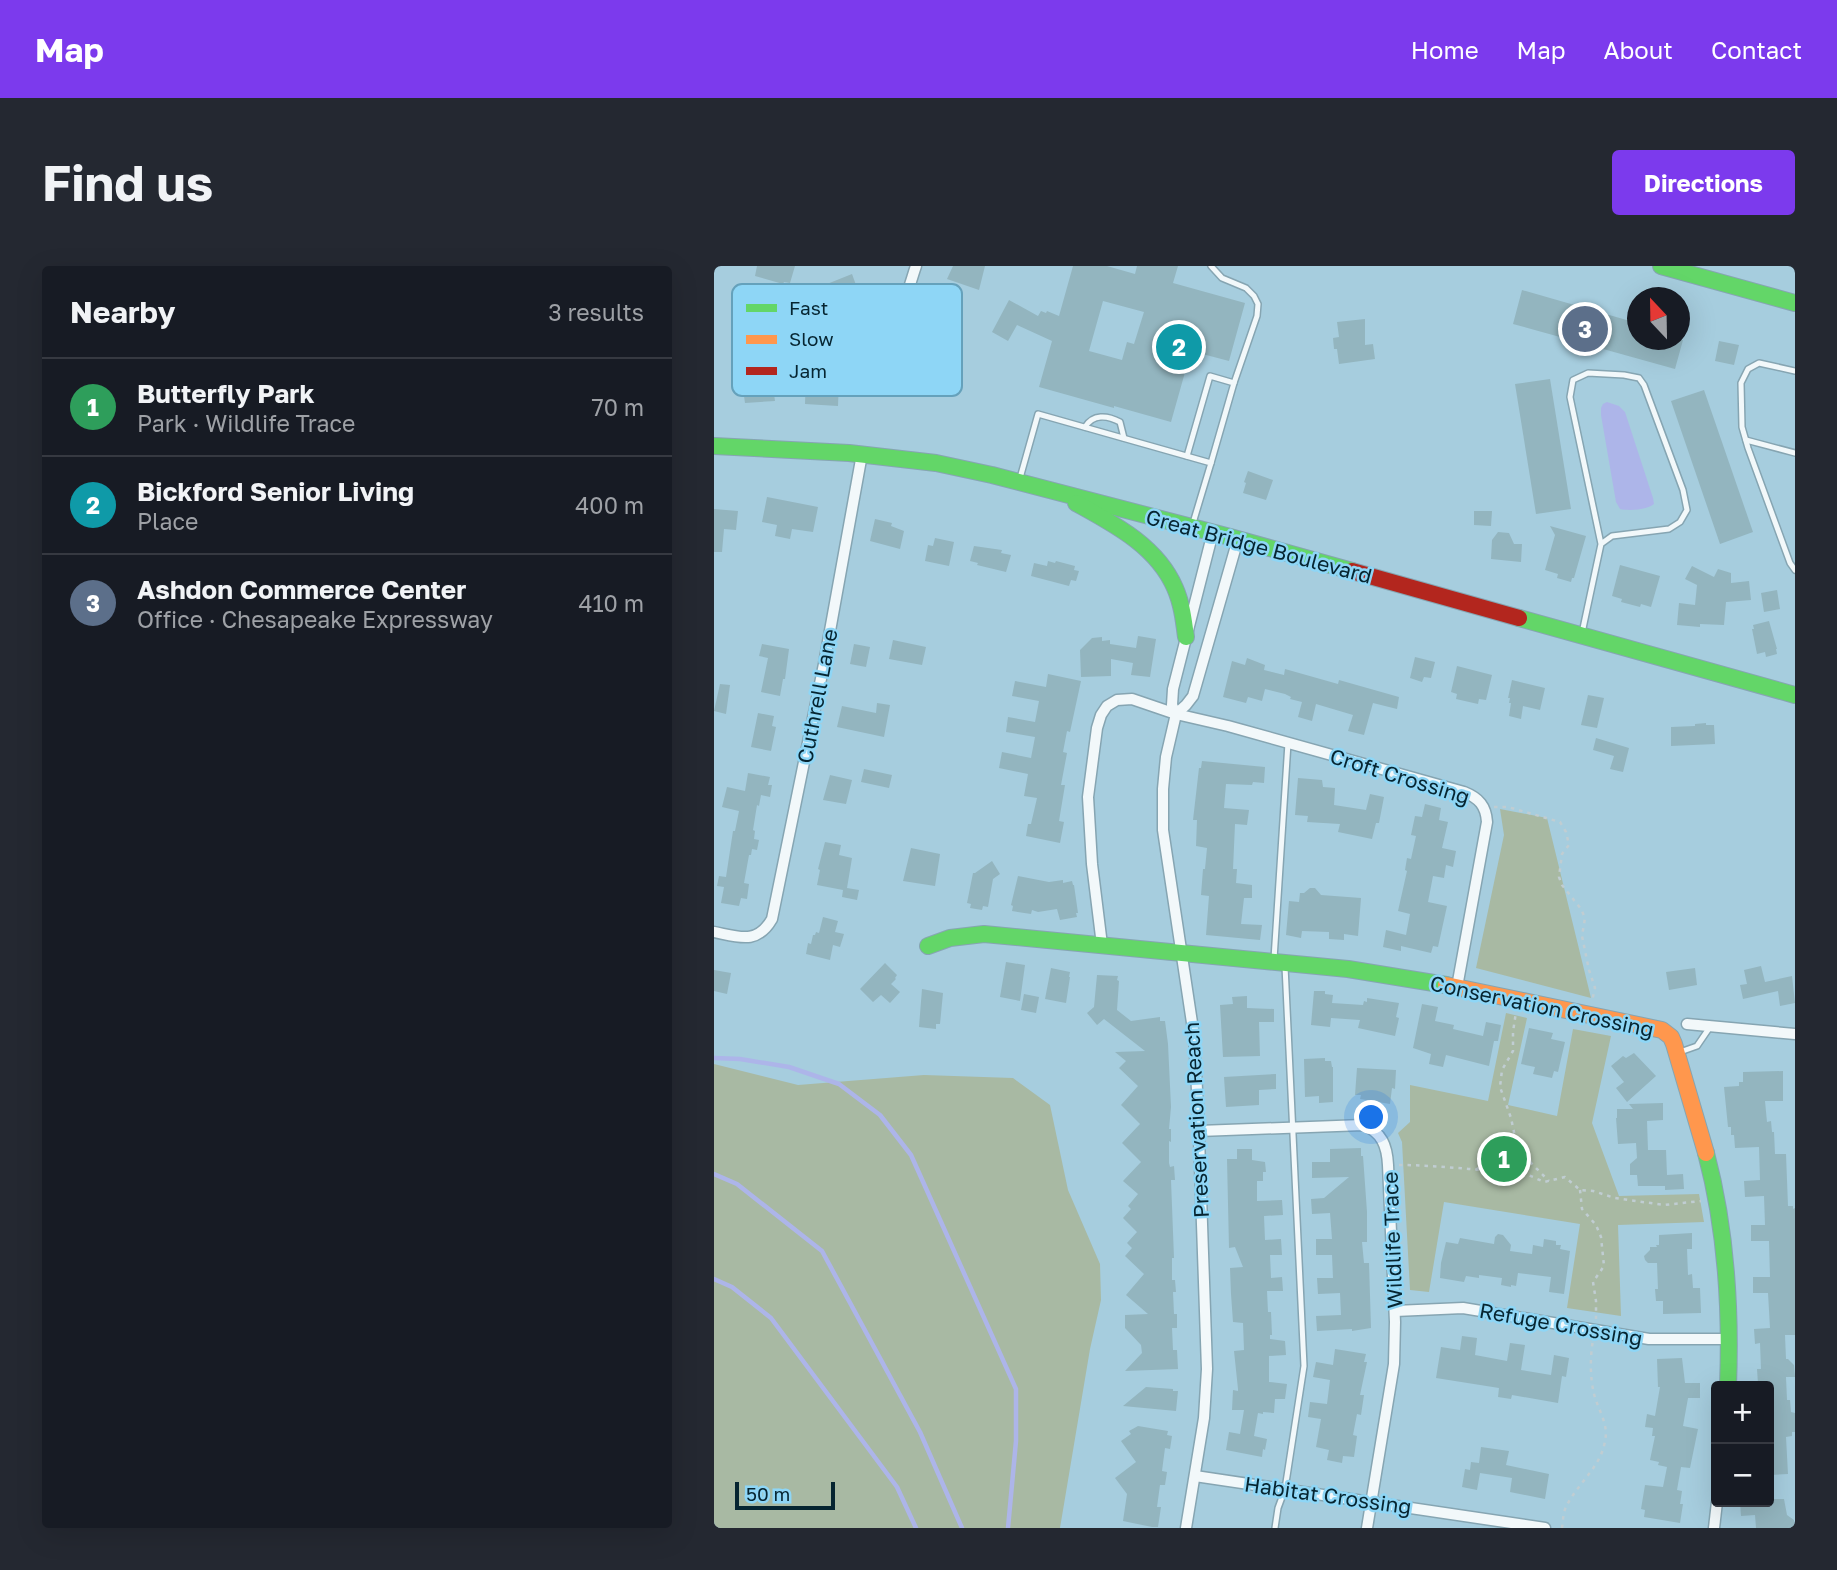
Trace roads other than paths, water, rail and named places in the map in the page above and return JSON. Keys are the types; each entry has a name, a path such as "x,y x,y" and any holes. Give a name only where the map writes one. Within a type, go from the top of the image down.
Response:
{"main road":[{"path":"1661,266 1795,303"},
{"name":"Great Bridge Boulevard","path":"714,446 862,454 936,463 1019,481 1213,532 1795,695"},
{"path":"1052,489 1115,524 1152,553 1166,570 1176,590 1184,613 1186,637"},
{"name":"Conservation Crossing","path":"929,946 950,937 984,934 1349,969 1457,987 1662,1030 1671,1037 1677,1053 1716,1198 1724,1244 1728,1381"}],"street":[{"path":"910,284 916,266"},
{"name":"Cuthrell Lane","path":"714,932 749,937 760,934 772,919 862,454"},
{"name":"Preservation Reach","path":"1176,714 1172,705 1172,689 1213,532"},
{"name":"Preservation Reach","path":"1186,1528 1204,1418 1207,1369 1194,1036 1163,830 1163,789 1166,757 1176,714 1193,696 1238,539"},
{"name":"Croft Crossing","path":"1102,946 1092,864 1088,797 1101,715 1107,706 1117,700 1132,699 1176,714 1465,792 1477,798 1484,808 1487,822 1457,987"},
{"path":"1687,1024 1795,1034"},
{"name":"Wildlife Trace","path":"1199,1131 1363,1125 1371,1128 1386,1147 1395,1311 1394,1364 1367,1528"},
{"name":"Refuge Crossing","path":"1395,1311 1463,1308 1649,1339 1728,1339"},
{"name":"Habitat Crossing","path":"1195,1475 1545,1528"},
{"path":"1714,1528 1716,1507"}],"lane":[{"path":"1192,527 1258,304 1246,288 1222,278 1211,266"},
{"path":"1795,370 1759,363 1748,369 1741,383 1742,427 1790,563 1795,570"},
{"path":"1581,636 1601,544 1570,397 1573,380 1588,373 1624,375 1639,379 1644,385 1683,490 1687,510 1680,522 1669,529 1612,536 1601,544"},
{"path":"1187,457 1210,376 1234,383"},
{"path":"1019,481 1038,414 1211,463"},
{"path":"1085,427 1098,416 1114,419 1120,422 1124,438"},
{"path":"1746,440 1795,453"},
{"path":"1275,1528 1285,1489 1304,1366 1292,1127 1279,962 1288,743"},
{"path":"1677,1053 1696,1045 1710,1027"}],"water":[{"path":"1607,402 1619,406 1625,412 1653,498 1654,504 1647,508 1620,509 1616,502 1601,415 1601,408"}],"waterway":[{"path":"714,1058 740,1059 789,1067 839,1084 880,1115 911,1155 1016,1389 1016,1441 1008,1528"},
{"path":"714,1174 737,1184 822,1251 920,1432 962,1528"},
{"path":"714,1279 732,1287 771,1318 897,1487 916,1528"}],"place":[{"name":"Ashdon Commerce Center","path":"1585,329"},
{"name":"Bickford Senior Living","path":"1179,347"},
{"name":"Butterfly Park","path":"1504,1159"}]}
